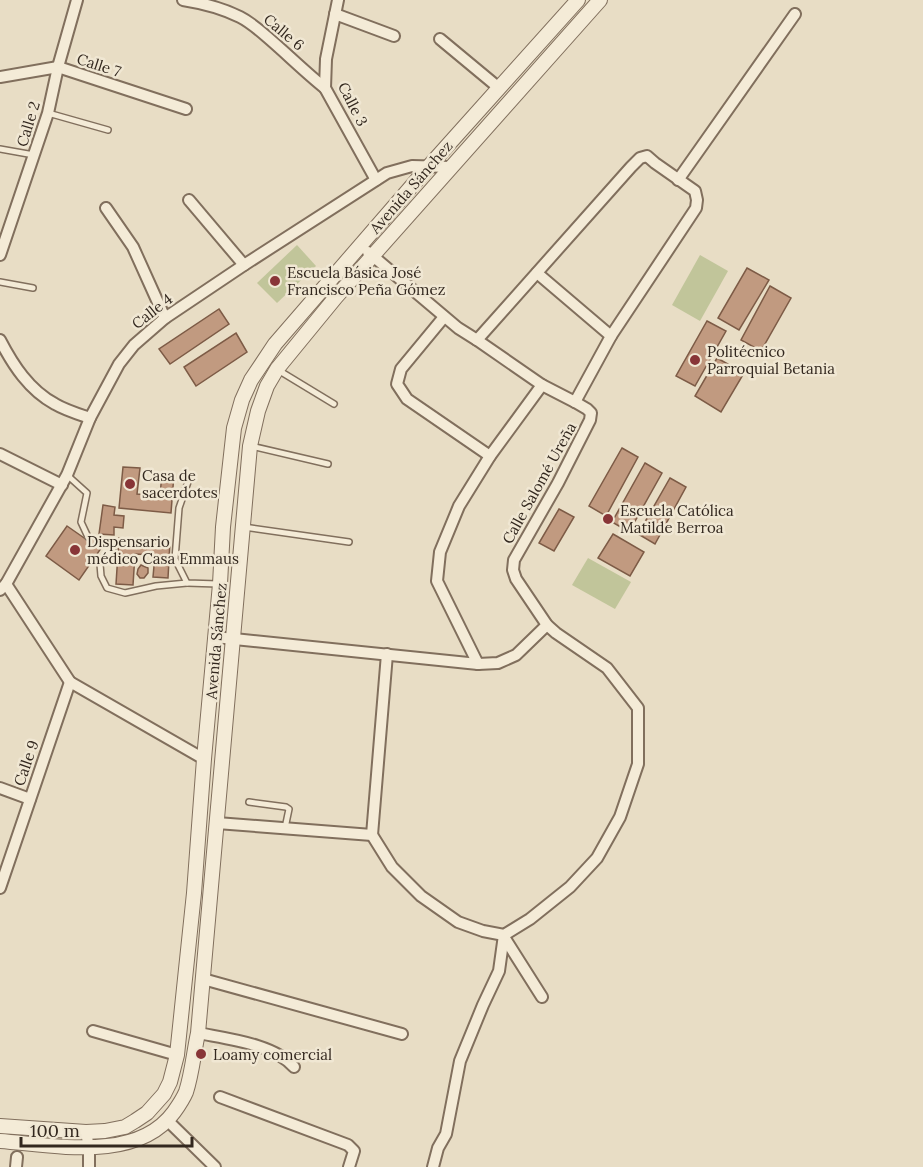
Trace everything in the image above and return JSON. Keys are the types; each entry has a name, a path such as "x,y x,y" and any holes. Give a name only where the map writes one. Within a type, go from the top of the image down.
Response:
{"street":[{"name":"Calle 2","path":"0,255 48,114 58,67 77,0"},
{"name":"Calle 6","path":"183,0 205,4 242,17 325,88"},
{"name":"Calle 3","path":"338,0 326,60 325,88 376,180"},
{"name":"Avenida Sánchez","path":"0,1126 86,1132 105,1131 125,1127 147,1113 165,1094 177,1055 194,893 223,527 234,428 242,400 250,380 275,344 430,165 578,0"},
{"name":"Avenida Sánchez","path":"0,1140 89,1148 126,1143 153,1131 168,1121 180,1104 186,1092 198,1033 250,446 258,411 267,386 277,369 336,297 600,0"},
{"path":"335,14 394,36"},
{"path":"678,180 795,14"},
{"path":"440,39 499,88"},
{"name":"Calle 7","path":"0,77 58,67 186,109"},
{"path":"477,340 640,158 646,156 694,191 697,200 696,208 611,336 575,402"},
{"name":"Calle 4","path":"3,587 65,480 90,418 119,364 134,345 165,318 387,173 412,166 450,167"},
{"path":"189,200 244,265"},
{"path":"106,208 133,246 165,318"},
{"name":"Calle Salomé Ureña","path":"360,245 458,328 542,385 591,413 590,420 558,483 514,560 513,570 516,579 547,625 607,668 638,708 638,764 620,817 597,858 570,887 530,919 504,936"},
{"path":"537,273 611,336"},
{"path":"444,317 401,369 397,384 407,399 490,456"},
{"path":"0,340 22,376 33,388 56,405 90,418"},
{"path":"478,664 437,581 440,552 459,506 490,456 542,385"},
{"path":"0,454 65,480"},
{"path":"223,527 242,527"},
{"path":"3,587 70,682 204,759"},
{"path":"215,637 478,664 498,663 516,655 547,625"},
{"path":"387,654 372,835 392,867 421,896 458,922 504,936 542,997"},
{"name":"Calle 9","path":"0,888 70,682"},
{"path":"0,788 30,799"},
{"path":"218,823 372,835"},
{"path":"433,1167 438,1148 446,1134 461,1058 499,971 504,936"},
{"path":"203,979 402,1034"},
{"path":"93,1032 177,1055"},
{"path":"198,1033 270,1050 288,1060 294,1067"},
{"path":"220,1097 348,1145 354,1151 349,1167"},
{"path":"168,1121 215,1167"},
{"path":"86,1132 89,1167"}],"lane":[{"path":"48,114 108,130"},
{"path":"0,149 34,155"},
{"path":"0,282 33,288"},
{"path":"277,369 334,404"},
{"path":"250,446 328,464"},
{"path":"187,583 175,559 179,508 189,479"},
{"path":"65,480 87,493 81,522 88,537"},
{"path":"242,527 349,542"},
{"path":"113,551 100,564 101,576 107,588 125,593 156,586 187,583 219,584"},
{"path":"249,802 289,809 285,828"}],"green space":[{"path":"297,245 316,266 277,303 257,283"},
{"path":"700,255 728,271 700,321 672,305"},
{"path":"588,558 631,582 615,609 572,585"}],"building":[{"path":"747,268 769,280 739,330 718,318"},
{"path":"770,286 791,298 761,351 741,340"},
{"path":"219,309 229,324 170,364 159,349"},
{"path":"707,321 726,331 695,386 676,376"},
{"path":"236,333 247,352 196,386 184,367"},
{"path":"717,358 744,373 721,412 695,396"},
{"path":"622,448 638,457 606,516 589,506"},
{"path":"645,463 662,473 629,532 612,522"},
{"name":"Casa de sacerdotes","path":"123,467 140,468 137,494 160,496 162,473 174,474 171,513 119,508"},
{"path":"670,478 686,487 655,544 638,534"},
{"path":"103,505 115,507 114,515 124,516 123,528 114,527 114,535 99,534"},
{"path":"559,509 574,517 554,551 539,543"},
{"name":"Dispensario médico Casa Emmaus","path":"67,526 90,542 94,537 104,544 79,580 46,556"},
{"path":"613,534 644,552 630,576 598,558"},
{"path":"119,538 170,542 168,578 153,577 155,555 135,554 133,585 116,584"},
{"path":"141,565 148,568 148,573 144,578 140,578 137,574"}],"place":[{"name":"Escuela Básica José Francisco Peña Gómez","path":"275,281"},
{"name":"Politécnico Parroquial Betania","path":"695,360"},
{"name":"Casa de sacerdotes","path":"130,484"},
{"name":"Escuela Católica Matilde Berroa","path":"608,519"},
{"name":"Dispensario médico Casa Emmaus","path":"75,550"},
{"name":"Loamy comercial","path":"201,1054"}]}
